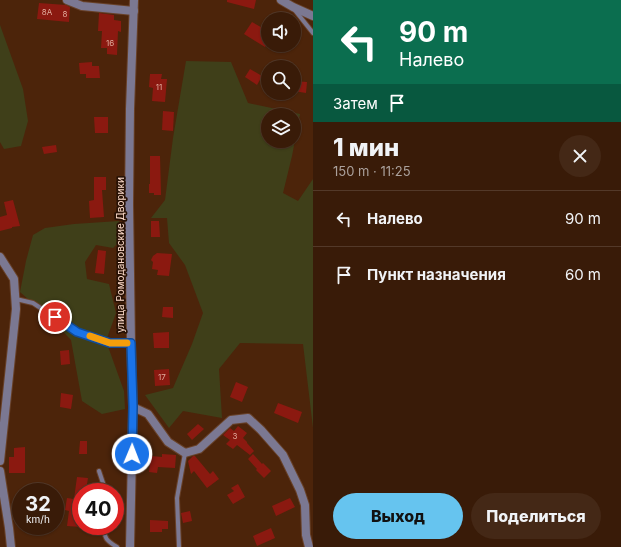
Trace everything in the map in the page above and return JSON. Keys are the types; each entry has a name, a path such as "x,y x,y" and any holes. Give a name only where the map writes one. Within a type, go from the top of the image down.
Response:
{"street":[{"path":"67,0 82,6 134,11"},
{"name":"улица Ромодановские Дворики","path":"130,547 133,407 129,204 130,109 134,0"},
{"path":"281,0 313,16"},
{"path":"0,257 14,279 16,309 0,461"},
{"path":"133,407 148,414 168,442 185,453 199,449 231,420 248,418 283,455 300,490 305,505 306,535 309,547"},
{"path":"0,472 11,547"}],"lane":[{"path":"293,7 313,33"},
{"path":"15,299 33,303 77,332 110,343 131,343"},
{"path":"179,547 177,498 185,453"},
{"path":"99,471 103,483"},
{"path":"105,535 108,542 117,547"}],"shaded area":[{"path":"0,25 23,89 28,121 21,146 4,149 0,142"},
{"path":"186,61 231,62 248,103 272,108 261,108 261,148 294,148 283,193 298,201 313,179 313,428 303,344 240,343 219,369 222,418 183,411 169,428 145,395 173,388 192,344 203,313 185,265 169,243 167,218 151,218 165,200 173,138"},
{"path":"119,221 122,239 113,248 96,245 85,262 87,279 109,284 116,313 106,341 124,391 125,409 102,414 82,401 71,340 51,319 20,292 33,235 45,228 74,224"}],"building":[{"path":"227,0 256,0 254,9 227,2"},
{"path":"39,3 66,5 70,7 69,22 37,19"},
{"path":"99,13 114,15 114,20 121,21 121,32 118,31 117,55 107,54 107,48 101,48 102,31 98,31"},
{"path":"252,22 261,27 261,45 244,34"},
{"path":"92,62 92,66 99,66 100,78 86,78 86,74 80,74 79,63"},
{"path":"250,69 261,75 257,85 245,77"},
{"path":"150,74 162,74 161,79 167,79 165,102 152,101 153,88 149,87"},
{"path":"301,82 307,82 306,93 301,92"},
{"path":"163,111 174,112 173,131 162,130"},
{"path":"94,117 108,117 108,133 95,133"},
{"path":"56,145 57,152 44,154 42,147"},
{"path":"150,156 160,156 161,195 149,193"},
{"path":"94,177 106,177 106,190 102,190 104,217 90,218 89,201 94,200"},
{"path":"13,200 20,226 0,231 0,217 7,215 4,202"},
{"path":"151,221 159,221 160,237 151,237"},
{"path":"98,250 106,251 104,274 95,273"},
{"path":"157,253 172,254 169,276 157,275 158,270 152,269 153,262 151,260"},
{"path":"163,307 173,307 173,318 162,317"},
{"path":"169,332 169,348 154,348 153,333"},
{"path":"69,350 70,364 61,365 60,351"},
{"path":"169,369 170,385 155,386 154,370"},
{"path":"236,382 248,387 242,402 230,397"},
{"path":"61,393 73,395 71,409 60,407"},
{"path":"278,403 302,412 298,423 274,413"},
{"path":"198,424 204,429 192,440 187,434"},
{"path":"238,426 247,433 243,438 254,451 250,455 237,445 233,449 226,444 230,440 223,435 230,428 234,431"},
{"path":"80,441 87,441 87,454 79,454"},
{"path":"25,447 25,473 9,473 9,457 14,457 14,448"},
{"path":"162,454 176,455 175,468 158,467 157,473 149,472 151,456 162,457"},
{"path":"253,454 271,471 264,478 248,459"},
{"path":"195,456 210,474 213,471 219,479 207,488 194,471 191,474 188,461"},
{"path":"77,477 88,478 87,483 76,483"},
{"path":"238,484 245,497 233,504 227,495 234,491 231,488"},
{"path":"67,498 72,499 72,526 67,526 69,511 65,510"},
{"path":"290,498 295,507 276,516 272,506"},
{"path":"190,511 192,521 183,523 181,513"},
{"path":"150,520 168,521 168,529 162,529 162,532 150,532"},
{"path":"271,528 275,538 257,546 253,536"}],"slow traffic":[{"path":"90,336 110,343 127,343"}],"route":[{"path":"55,317 77,332 110,343 131,343 133,407 132,454"}]}
